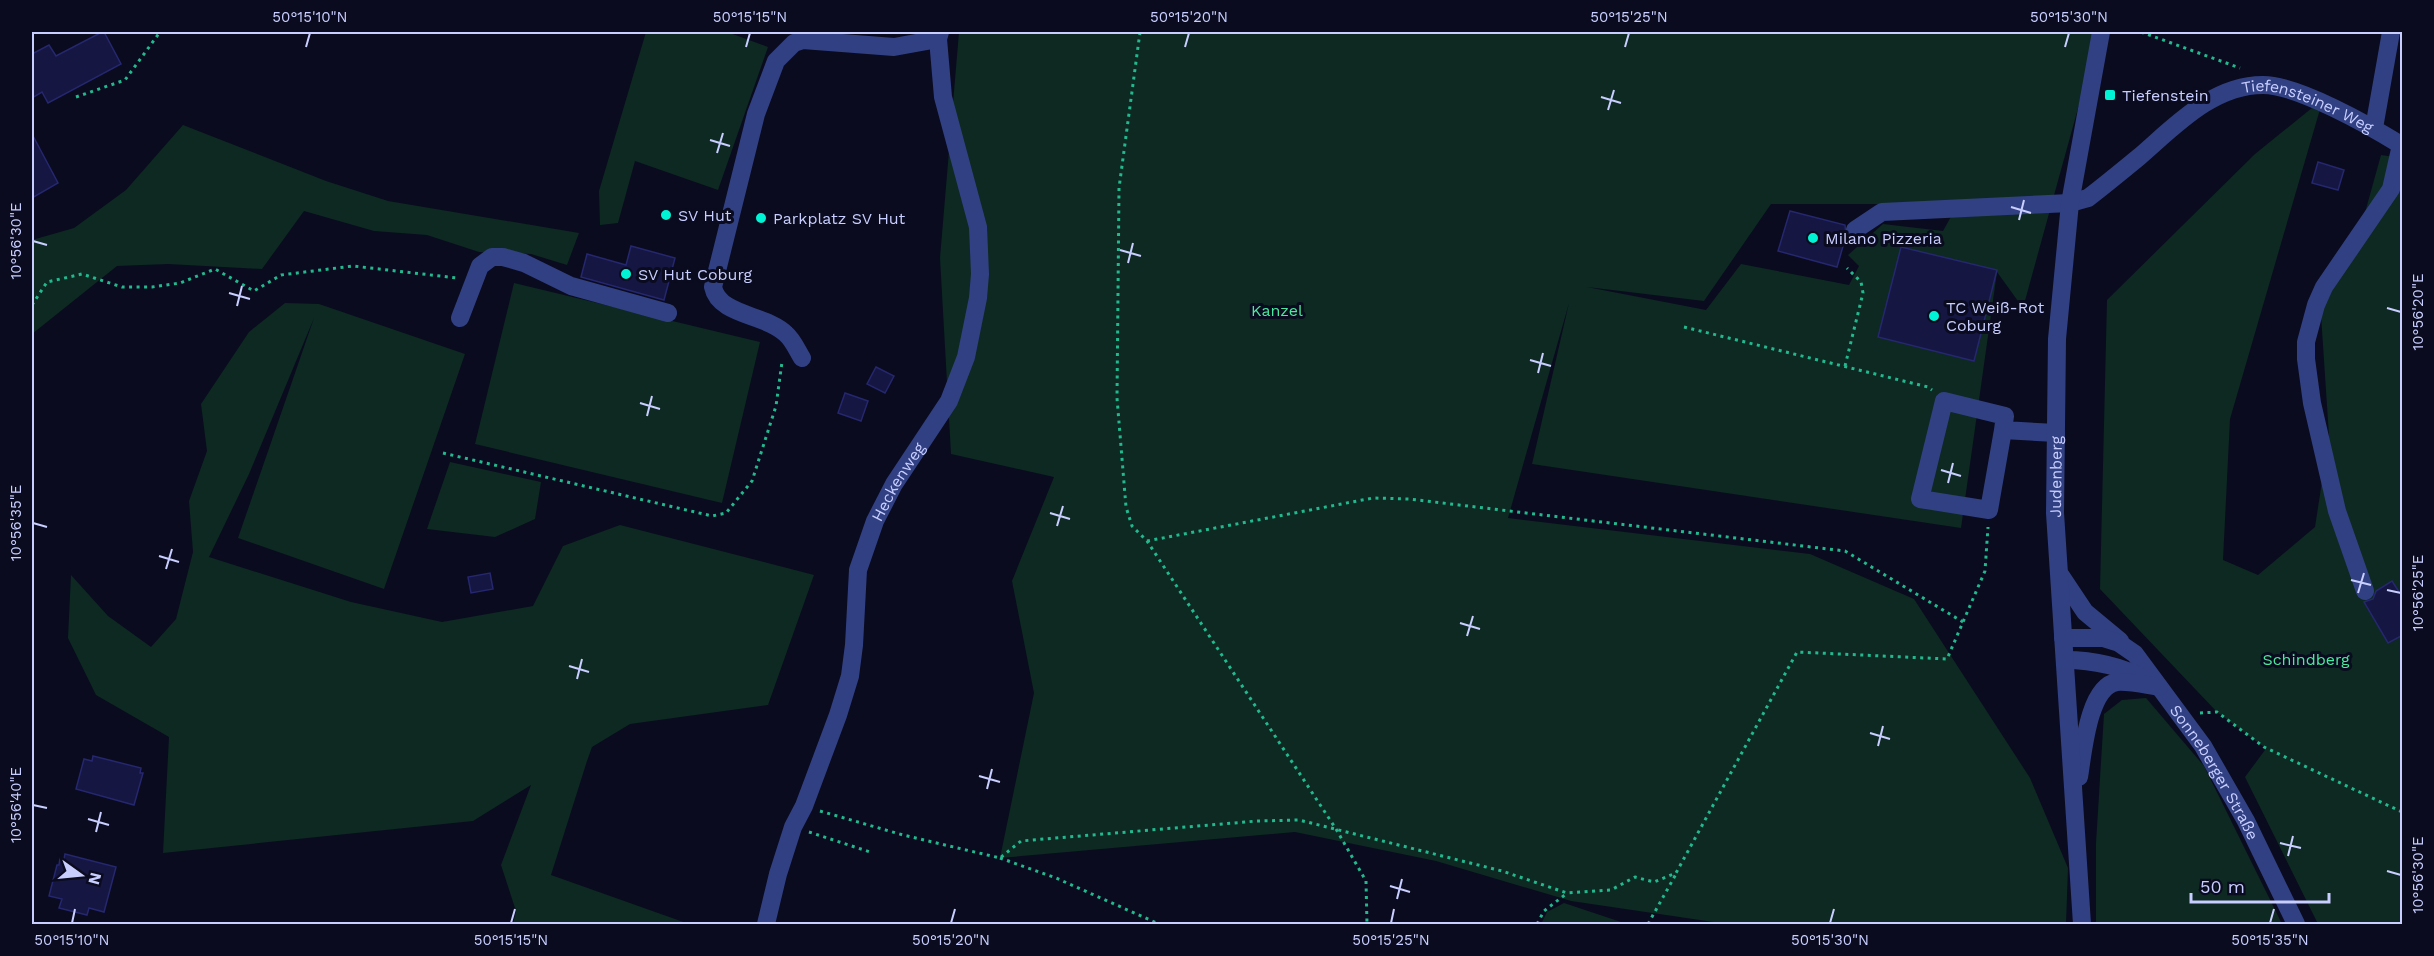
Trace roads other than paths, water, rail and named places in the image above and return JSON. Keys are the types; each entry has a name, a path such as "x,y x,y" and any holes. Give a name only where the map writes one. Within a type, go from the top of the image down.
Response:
{"street":[{"name":"Judenberg","path":"2082,924 2055,513 2056,339 2070,203 2101,32"},
{"name":"Tiefensteiner Weg","path":"2070,203 2088,198 2186,116 2220,94 2241,86 2276,86 2312,98 2374,128 2391,32"},
{"name":"Heckenweg","path":"766,924 778,874 793,827 804,806 850,676 854,645 856,584 865,550 875,522 894,484 949,400 966,357 978,298 980,274 978,226 943,97 939,35 894,47 803,40 794,43 776,61 756,114 713,287 719,301 727,307 765,320 787,334 802,358"},
{"path":"2365,591 2337,511 2312,404 2306,359 2316,305 2324,287 2391,189 2397,170 2401,145 2374,128"},
{"path":"1855,230 1882,212 2070,203"},
{"path":"460,318 480,266 492,257 503,257 524,263 571,286 668,313"},
{"path":"1944,401 2005,416 2003,430 1989,510 1920,499 1944,401"},
{"path":"2003,430 2056,433"},
{"name":"Sonneberger Straße","path":"2059,574 2085,612 2135,654 2203,746 2246,821 2296,924"},
{"name":"Sonneberger Straße","path":"2063,638 2103,638 2119,643 2135,654"},
{"name":"Sonneberger Straße","path":"2065,660 2083,660 2121,668 2159,687"},
{"name":"Sonneberger Straße","path":"2074,811 2087,727 2098,696 2105,688 2118,682 2159,687"}],"place":[{"name":"Tiefenstein","path":"2110,95"},
{"name":"SV Hut","path":"666,215"},
{"name":"Parkplatz SV Hut","path":"761,218"},
{"name":"Milano Pizzeria","path":"1813,238"},
{"name":"SV Hut Coburg","path":"626,274"},
{"name":"TC Weiß-Rot Coburg","path":"1934,316"}],"park label":[{"name":"Kanzel","path":"1277,310"},
{"name":"Schindberg","path":"2306,659"}]}
